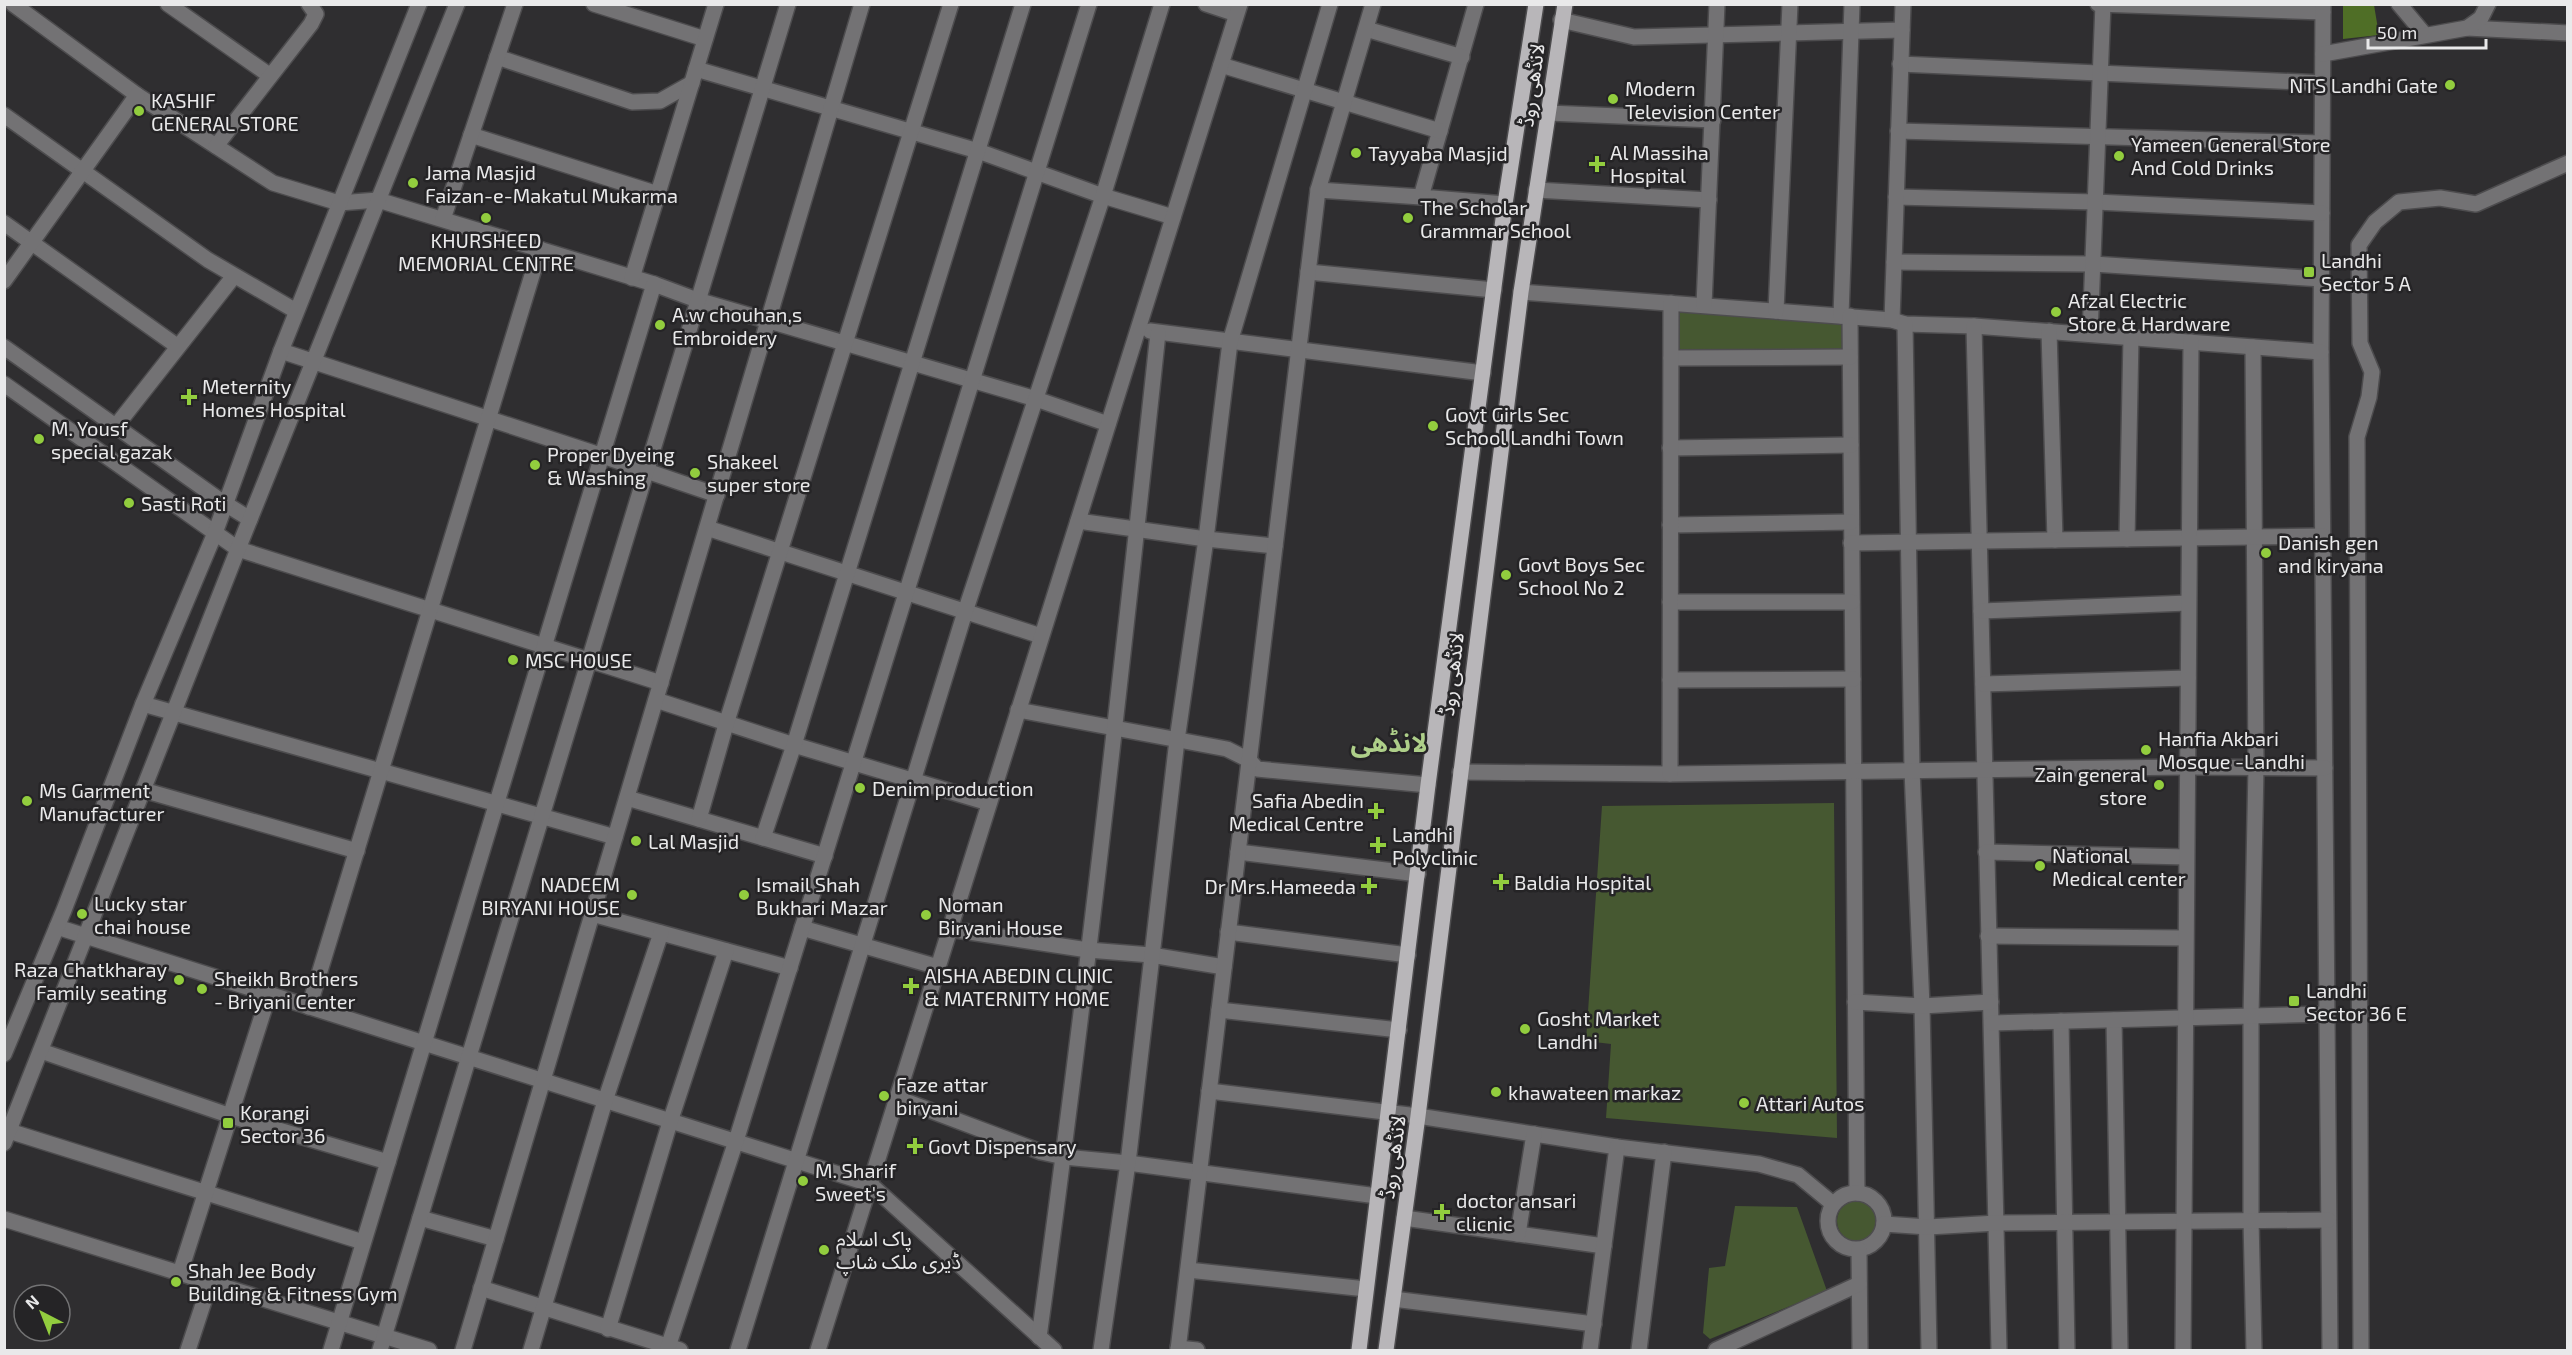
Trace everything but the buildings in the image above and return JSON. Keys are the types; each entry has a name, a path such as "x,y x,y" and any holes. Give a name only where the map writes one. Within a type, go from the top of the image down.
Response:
{"main road":[{"name":"لانڈھی روڈ","path":"1359,1350 1428,785 1505,204 1536,4"},
{"name":"لانڈھی روڈ","path":"1386,1350 1418,1116 1521,292 1564,4"}],"street":[{"path":"12,4 138,95 273,183 339,203 378,200 654,284 697,300 1036,399 1108,424"},
{"path":"168,4 269,75"},
{"path":"216,146 269,75 311,24 316,14 309,4"},
{"path":"4,1054 57,927 143,704 215,533 280,351 419,4"},
{"path":"363,1242 204,1193 7,1137 238,549 457,4"},
{"path":"443,219 515,4"},
{"path":"594,4 705,39"},
{"path":"632,278 716,4"},
{"path":"382,1343 644,471 788,4"},
{"path":"463,1350 862,4"},
{"path":"699,819 727,721 951,4"},
{"path":"763,838 794,745 1023,4"},
{"path":"481,1288 608,1329 635,1344 674,1349 970,380 1089,4"},
{"path":"738,1350 965,612 1103,196 1162,4"},
{"path":"818,1350 1238,9 1206,4"},
{"path":"1101,1350 1128,1163 1177,740 1206,539 1230,342 1330,4"},
{"path":"1197,1350 1178,1349 1318,190 1373,4"},
{"path":"1421,197 1476,4"},
{"path":"1704,305 1717,4"},
{"path":"1776,311 1790,4"},
{"path":"1852,4 1846,316 1850,357 1857,1193"},
{"path":"1903,4 1894,262 1909,543 1912,770 1922,1006 1929,1350"},
{"path":"2098,4 2323,8 2321,352 2330,1350"},
{"path":"2399,4 2425,35"},
{"path":"2467,28 2481,18 2488,4"},
{"path":"2090,334 2103,5"},
{"path":"1562,20 1634,37 1902,30"},
{"path":"2323,54 2467,28 2568,33"},
{"path":"1366,29 1462,57"},
{"path":"497,57 632,102 660,101 694,76 762,90 978,151 1103,196 1173,217"},
{"path":"1900,64 2323,83"},
{"path":"1221,65 1303,92 1440,131"},
{"path":"4,281 138,95"},
{"path":"1548,113 1713,120"},
{"path":"4,115 234,276 296,310"},
{"path":"1898,131 2322,143"},
{"path":"471,135 658,194"},
{"path":"2361,1350 2357,437 2369,398 2372,372 2360,343 2359,245 2376,222 2399,202 2440,198 2476,204 2568,163"},
{"path":"1318,190 1505,204"},
{"path":"1536,190 1709,200"},
{"path":"1896,197 2096,202 2322,213"},
{"path":"4,223 177,346"},
{"path":"309,1007 540,249"},
{"path":"1894,262 2093,264 2322,279"},
{"path":"1308,272 1494,290"},
{"path":"116,426 234,276"},
{"path":"330,1350 425,1043 600,455 654,284"},
{"path":"1521,292 2321,352"},
{"path":"1670,774 1671,303"},
{"path":"1974,326 1983,771 1992,1023 1999,1350"},
{"path":"1139,328 1158,333 1483,373"},
{"path":"2049,332 2055,540"},
{"path":"1039,1337 1064,1157 1116,728 1158,333"},
{"path":"2127,539 2131,338"},
{"path":"2183,1350 2182,1221 2186,1017 2191,342"},
{"path":"4,347 250,519"},
{"path":"2253,347 2256,767 2251,1016 2251,1221 2254,1350"},
{"path":"280,351 717,495"},
{"path":"1671,358 1850,357"},
{"path":"4,384 238,549 661,683"},
{"path":"1670,448 1851,445"},
{"path":"1078,521 1275,546"},
{"path":"1670,525 1851,522"},
{"path":"707,528 1041,636"},
{"path":"1851,543 2323,536"},
{"path":"1670,602 1852,602"},
{"path":"1981,611 2188,603"},
{"path":"1983,684 2188,678"},
{"path":"1670,680 1853,679"},
{"path":"656,699 794,745 989,803"},
{"path":"143,704 615,837"},
{"path":"1018,710 1227,749 1249,760 1257,769 1428,785"},
{"path":"1460,772 1670,774 2187,767 2325,768"},
{"path":"143,790 357,851"},
{"path":"627,798 825,856"},
{"path":"1238,852 1418,874"},
{"path":"1986,852 2186,857"},
{"path":"592,914 790,968"},
{"path":"57,927 870,1184 1054,1350"},
{"path":"802,928 938,967"},
{"path":"949,929 1088,950 1151,955 1224,967"},
{"path":"1228,932 1408,955"},
{"path":"531,1350 605,1101 662,933"},
{"path":"1988,936 2185,938"},
{"path":"608,1329 670,1122 726,951"},
{"path":"180,1273 269,994"},
{"path":"1855,1002 1922,1006 1991,1002"},
{"path":"1219,1010 1399,1030"},
{"path":"1992,1023 2327,1014"},
{"path":"2114,1020 2120,1350"},
{"path":"2061,1021 2067,1350"},
{"path":"41,1051 231,1116 388,1162"},
{"path":"1209,1091 1418,1116 1617,1147 1759,1164 1798,1175 1833,1204"},
{"path":"897,1098 1041,1152 1064,1157 1128,1163 1377,1196"},
{"path":"1518,1234 1534,1134"},
{"path":"1590,1350 1617,1147"},
{"path":"1639,1350 1664,1152"},
{"path":"1857,1193 1875,1200 1883,1214 1884,1224 1876,1241 1859,1250 1843,1247 1835,1241 1830,1233 1829,1213 1833,1204 1846,1194 1857,1193"},
{"path":"420,1218 496,1239"},
{"path":"1404,1218 1604,1246"},
{"path":"4,1219 339,1323 382,1343 429,1350"},
{"path":"1884,1224 1928,1227 1997,1223 2328,1220"},
{"path":"1859,1250 1860,1350"},
{"path":"1188,1270 1366,1289"},
{"path":"188,1350 210,1283"},
{"path":"1716,1350 1859,1284"},
{"path":"1393,1299 1594,1323"}],"green space":[{"path":"2343,5 2374,5 2379,35 2343,39"},
{"path":"1671,303 1850,316 1850,357 1671,358"},
{"path":"1834,803 1837,1138 1606,1118 1611,1044 1586,1041 1602,806"},
{"path":"1857,1201 1871,1207 1877,1221 1871,1235 1857,1241 1843,1235 1837,1221 1843,1207"},
{"path":"1735,1206 1797,1207 1827,1291 1710,1339 1703,1333 1709,1268 1725,1266"}],"place":[{"name":"NTS Landhi Gate","path":"2450,85"},
{"name":"Modern Television Center","path":"1613,99"},
{"name":"KASHIF GENERAL STORE","path":"139,111"},
{"name":"Tayyaba Masjid","path":"1356,153"},
{"name":"Yameen General Store And Cold Drinks","path":"2119,156"},
{"name":"Al Massiha Hospital","path":"1597,164"},
{"name":"Jama Masjid Faizan-e-Makatul Mukarma","path":"413,183"},
{"name":"KHURSHEED MEMORIAL CENTRE","path":"486,218"},
{"name":"The Scholar Grammar School","path":"1408,218"},
{"name":"Landhi Sector 5 A","path":"2309,272"},
{"name":"Afzal Electric Store & Hardware","path":"2056,312"},
{"name":"A.w chouhan,s Embroidery","path":"660,325"},
{"name":"Meternity Homes Hospital","path":"189,397"},
{"name":"Govt Girls Sec School Landhi Town","path":"1433,426"},
{"name":"M. Yousf special gazak","path":"39,439"},
{"name":"Proper Dyeing & Washing","path":"535,465"},
{"name":"Shakeel super store","path":"695,473"},
{"name":"Sasti Roti","path":"129,503"},
{"name":"Danish gen and kiryana","path":"2266,553"},
{"name":"Govt Boys Sec School No 2","path":"1506,575"},
{"name":"MSC HOUSE","path":"513,660"},
{"name":"Hanfia Akbari Mosque -Landhi","path":"2146,750"},
{"name":"Zain general store","path":"2159,785"},
{"name":"Denim production","path":"860,788"},
{"name":"Ms Garment Manufacturer","path":"27,801"},
{"name":"Safia Abedin Medical Centre","path":"1376,811"},
{"name":"Lal Masjid","path":"636,841"},
{"name":"Landhi Polyclinic","path":"1378,845"},
{"name":"National Medical center","path":"2040,866"},
{"name":"Baldia Hospital","path":"1501,882"},
{"name":"Dr Mrs.Hameeda","path":"1369,886"},
{"name":"NADEEM BIRYANI HOUSE","path":"632,895"},
{"name":"Ismail Shah Bukhari Mazar","path":"744,895"},
{"name":"Lucky star chai house","path":"82,914"},
{"name":"Noman Biryani House","path":"926,915"},
{"name":"Raza Chatkharay Family seating","path":"179,980"},
{"name":"AISHA ABEDIN CLINIC & MATERNITY HOME","path":"911,986"},
{"name":"Sheikh Brothers - Briyani Center","path":"202,989"},
{"name":"Landhi Sector 36 E","path":"2294,1001"},
{"name":"Gosht Market Landhi","path":"1525,1029"},
{"name":"khawateen markaz","path":"1496,1092"},
{"name":"Faze attar biryani","path":"884,1096"},
{"name":"Attari Autos","path":"1744,1103"},
{"name":"Korangi Sector 36","path":"228,1123"},
{"name":"Govt Dispensary","path":"915,1146"},
{"name":"M. Sharif Sweet's","path":"803,1181"},
{"name":"doctor ansari clicnic","path":"1442,1212"},
{"name":"پاک اسلام ڈیری ملک شاپ","path":"824,1250"},
{"name":"Shah Jee Body Building & Fitness Gym","path":"176,1282"}],"district":[{"name":"لانڈھی","path":"1389,741"}]}
